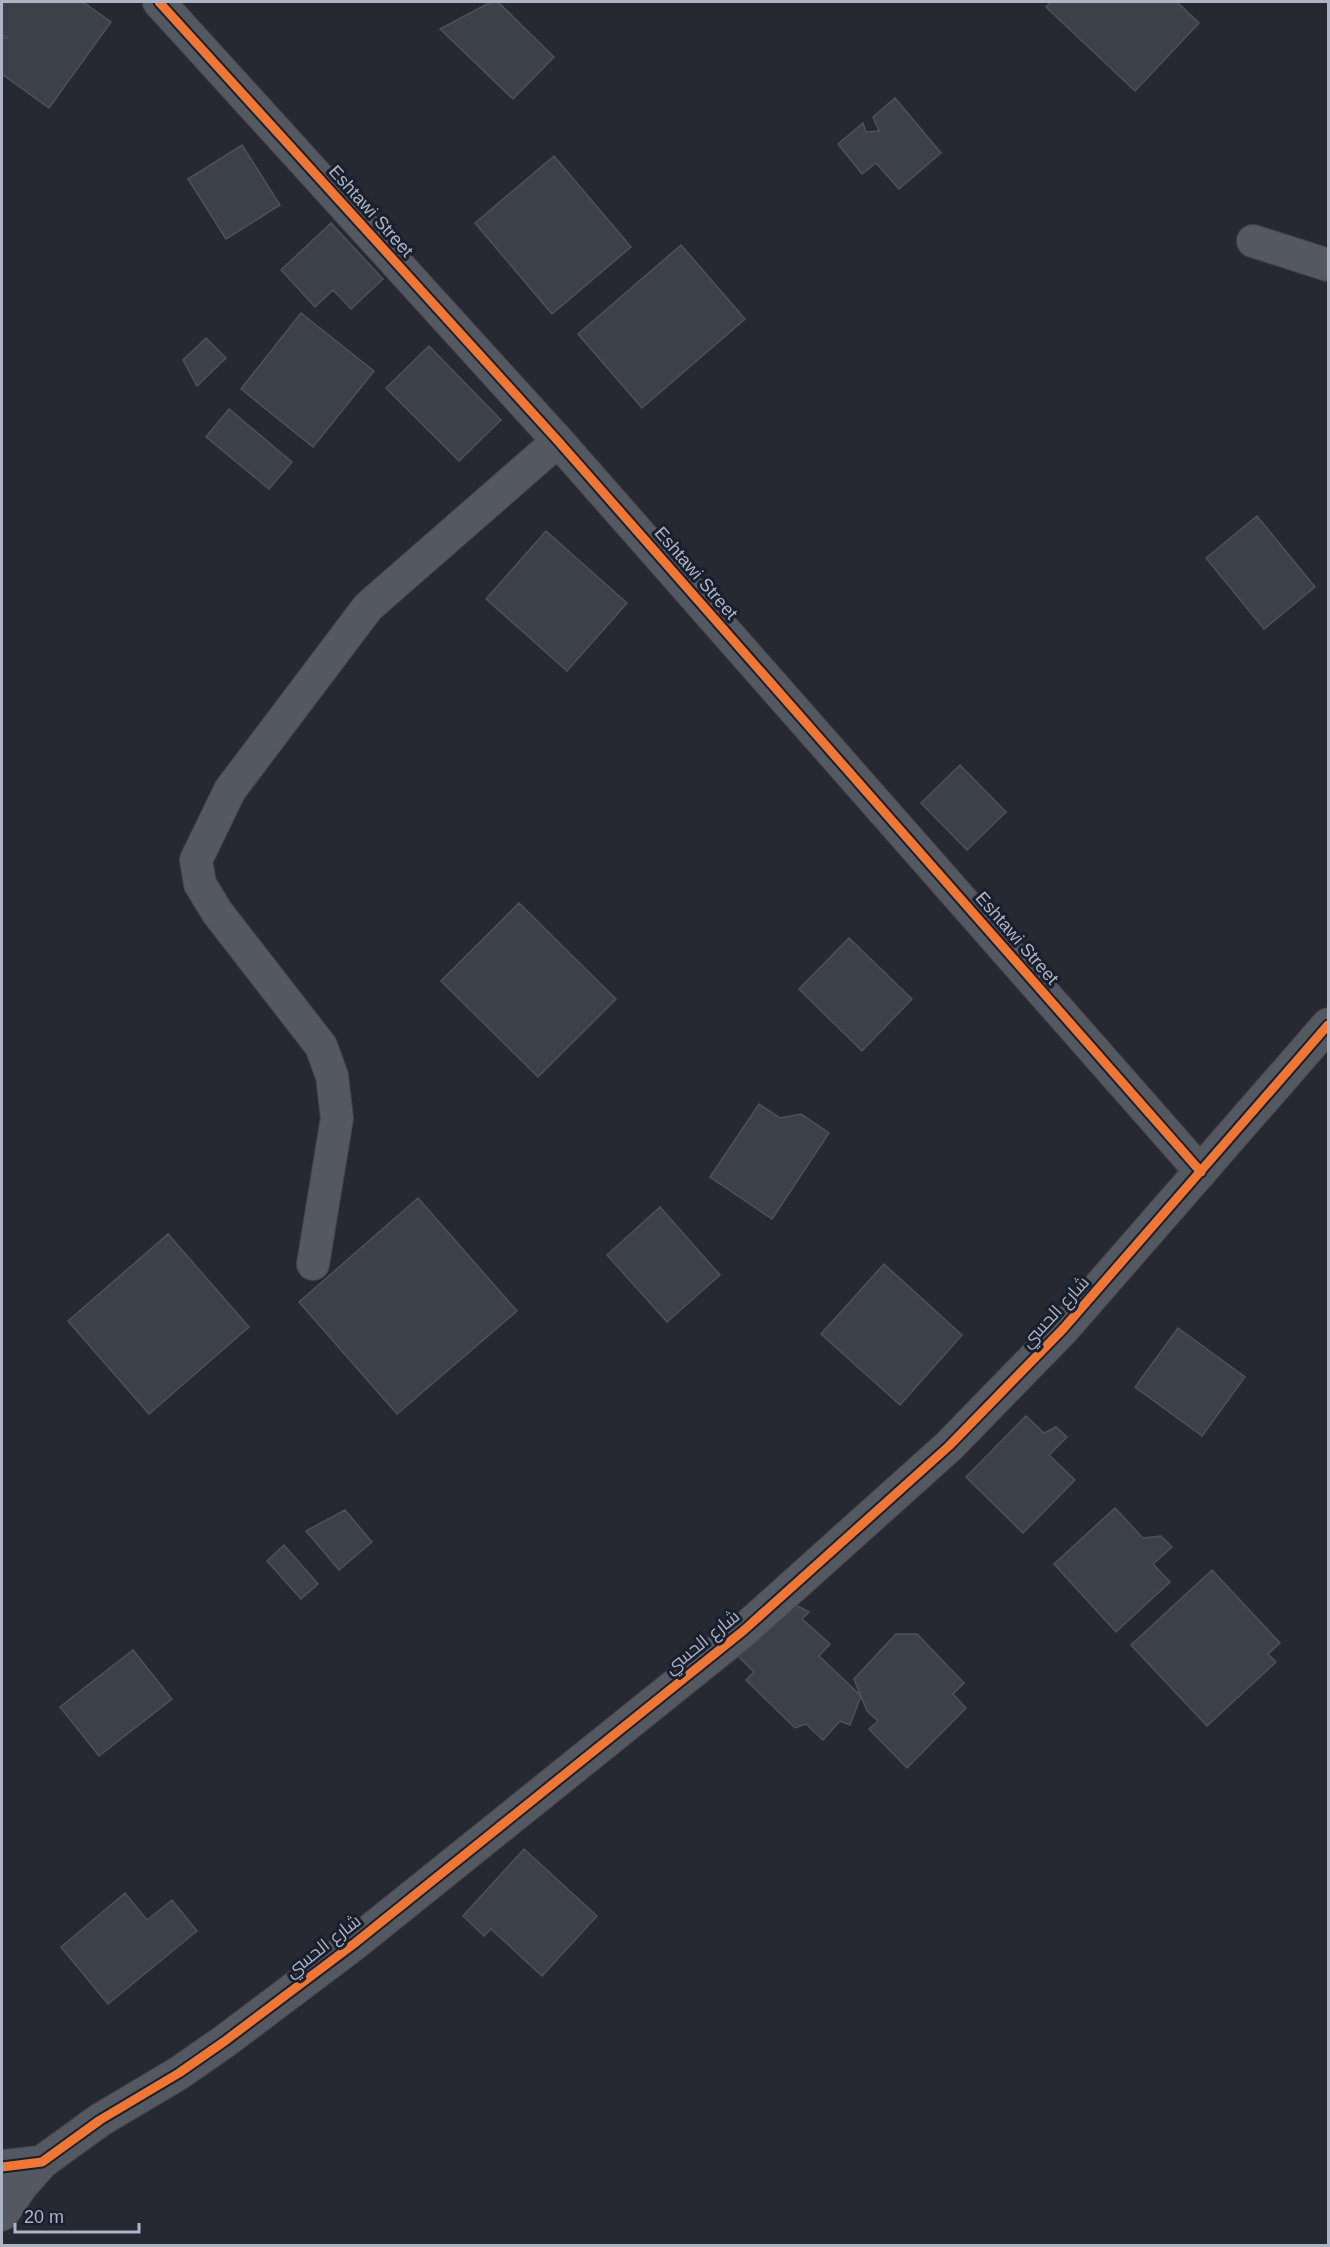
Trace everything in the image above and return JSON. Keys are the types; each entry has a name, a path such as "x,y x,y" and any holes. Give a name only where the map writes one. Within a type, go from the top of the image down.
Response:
{"street":[{"name":"Eshtawi Street","path":"159,2 558,441 1201,1172"},
{"path":"1253,241 1329,265"},
{"path":"313,1264 337,1118 332,1076 321,1046 200,884 196,860 230,790 368,607 558,441"},
{"name":"شارع الحسي","path":"2,2167 42,2162 100,2120 179,2073 225,2041 284,1998 743,1631 949,1446 1063,1329 1329,1025"},
{"path":"2,2214 21,2186 42,2162"}],"building":[{"path":"4,2 83,2 111,22 49,108 2,74 2,38 7,38 2,34 2,4"},
{"path":"491,2 498,2 554,57 513,99 440,29"},
{"path":"1051,2 1177,2 1199,23 1135,91 1046,7"},
{"path":"895,98 941,153 899,189 876,163 862,174 838,144 863,123 866,132 879,131 873,117"},
{"path":"242,145 280,205 226,239 188,179"},
{"path":"554,156 631,247 552,314 475,223"},
{"path":"331,223 383,279 351,309 333,290 315,307 281,270"},
{"path":"681,245 745,319 642,408 578,334"},
{"path":"301,313 374,371 313,447 241,389"},
{"path":"206,338 226,358 197,386 183,360"},
{"path":"429,346 501,420 459,461 386,388"},
{"path":"229,409 292,462 269,489 206,437"},
{"path":"1257,516 1315,587 1264,629 1206,558"},
{"path":"546,531 627,603 567,671 486,599"},
{"path":"960,765 1006,812 967,850 921,803"},
{"path":"519,903 616,999 538,1077 441,981"},
{"path":"849,938 912,999 862,1051 799,989"},
{"path":"759,1104 780,1118 801,1114 829,1133 772,1219 710,1177"},
{"path":"418,1198 517,1311 397,1414 299,1302"},
{"path":"660,1207 720,1275 667,1322 607,1255"},
{"path":"168,1234 249,1327 149,1414 68,1321"},
{"path":"884,1264 962,1335 900,1405 821,1334"},
{"path":"1178,1328 1245,1377 1202,1436 1135,1387"},
{"path":"1026,1416 1044,1433 1056,1427 1067,1437 1049,1455 1075,1480 1023,1533 966,1477"},
{"path":"1115,1508 1143,1538 1161,1536 1172,1547 1153,1564 1170,1582 1116,1632 1054,1564"},
{"path":"345,1510 372,1542 339,1570 306,1531"},
{"path":"284,1545 318,1584 301,1599 267,1561"},
{"path":"1212,1570 1280,1643 1268,1654 1276,1662 1207,1726 1131,1645"},
{"path":"786,1600 809,1612 802,1619 830,1644 819,1656 861,1696 850,1725 840,1721 823,1740 806,1724 795,1728 746,1680 754,1672 734,1652"},
{"path":"896,1634 917,1634 964,1683 953,1694 966,1708 907,1768 869,1729 878,1721 867,1711 854,1679"},
{"path":"133,1650 172,1699 99,1756 60,1707"},
{"path":"524,1849 597,1916 542,1976 491,1929 484,1936 463,1916"},
{"path":"125,1893 147,1920 172,1900 197,1931 108,2004 61,1947"}],"cycle path":[{"path":"159,2 558,441 1201,1172"},
{"path":"2,2167 42,2162 100,2120 179,2073 225,2041 355,1943 743,1631 949,1446 1063,1329 1328,1025"}]}
